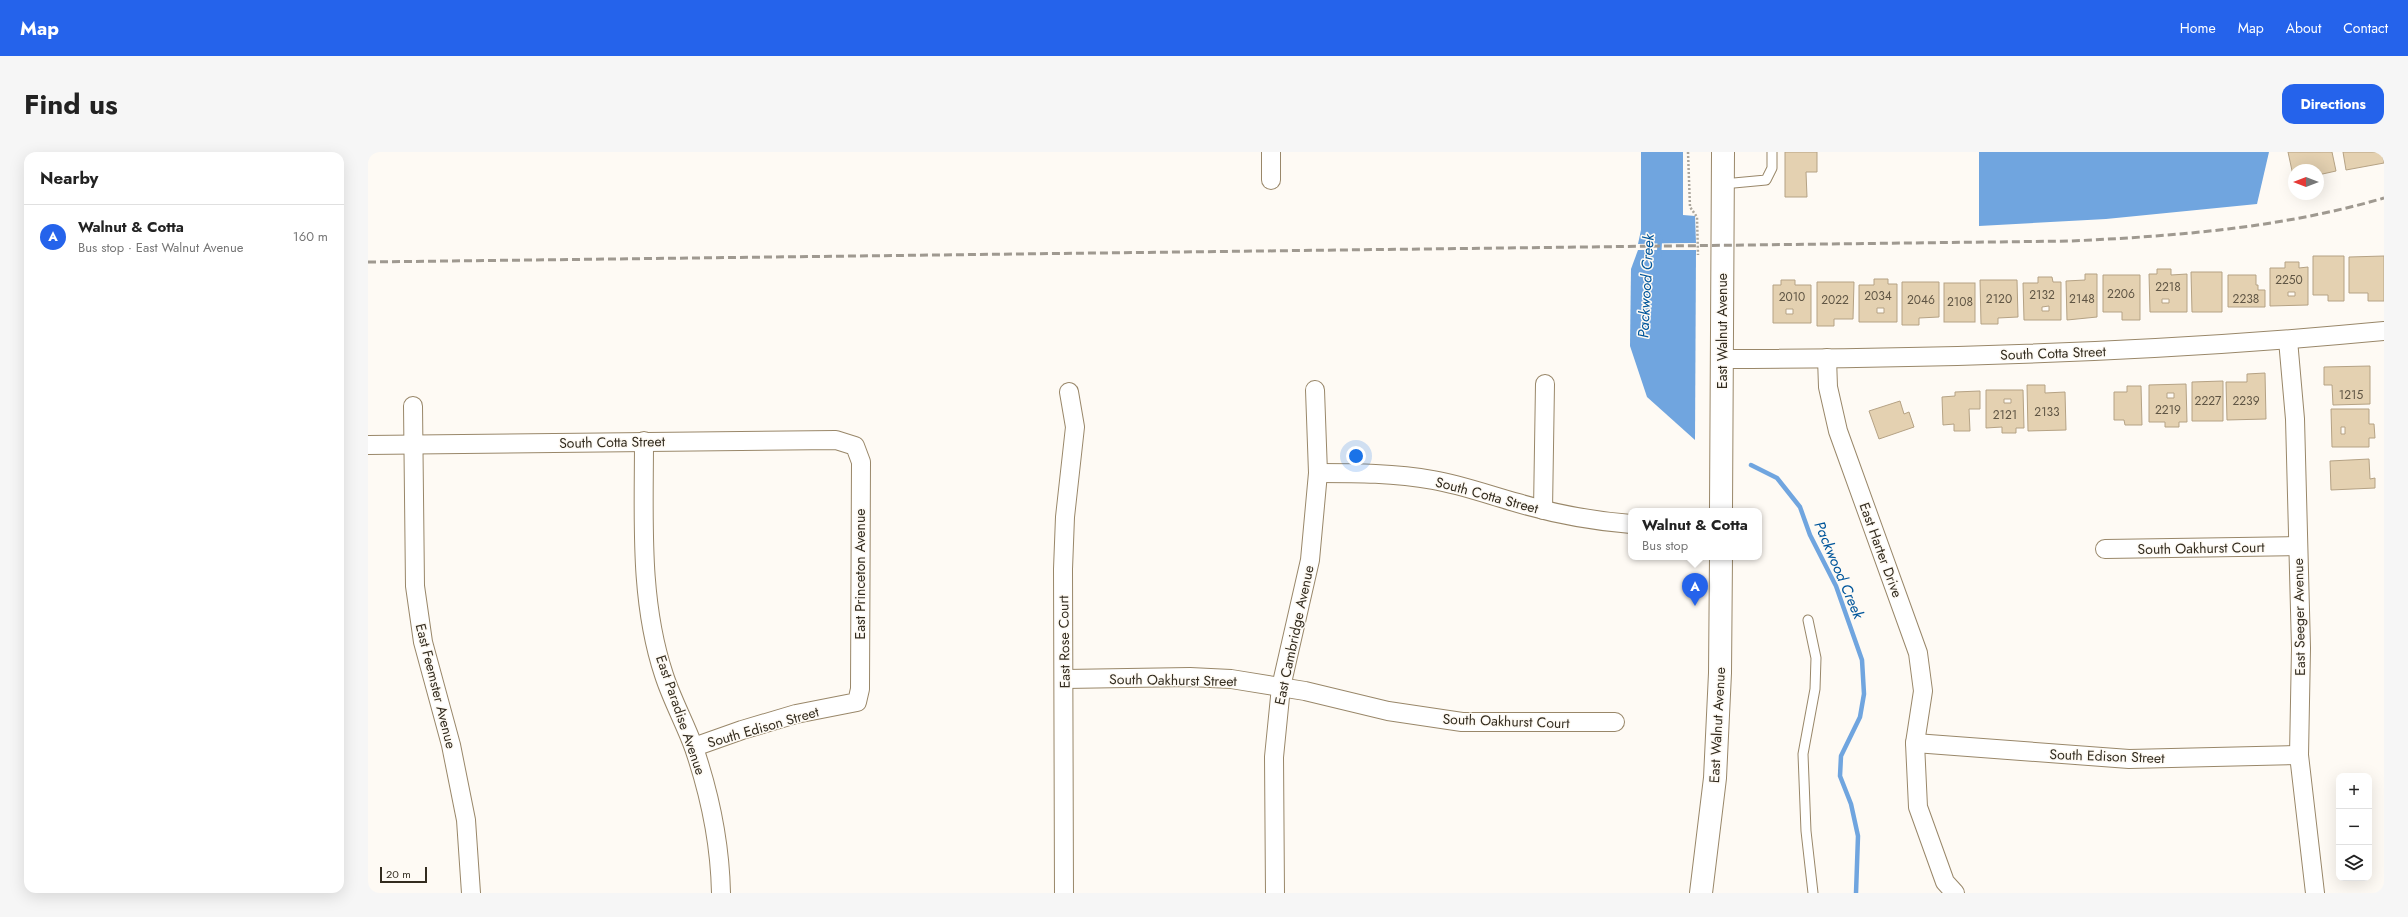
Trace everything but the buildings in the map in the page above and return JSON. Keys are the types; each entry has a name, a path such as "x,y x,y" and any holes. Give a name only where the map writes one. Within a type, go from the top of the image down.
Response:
{"main road":[{"name":"East Walnut Avenue","path":"1721,508 1723,152"},
{"name":"East Walnut Avenue","path":"1701,893 1715,778 1720,672 1721,560"}],"street":[{"path":"1271,152 1271,180"},
{"name":"South Cotta Street","path":"1722,359 2074,353 2288,340 2384,331"},
{"name":"East Seeger Avenue","path":"2288,340 2295,413 2301,648 2299,755 2315,893"},
{"name":"East Harter Drive","path":"1827,358 1828,388 1838,431 1918,653 1922,674 1923,700 1915,743 1918,807 1945,882 1955,893"},
{"path":"1543,510 1545,384"},
{"name":"East Cambridge Avenue","path":"1275,893 1274,757 1281,687 1310,560 1318,472 1315,390"},
{"name":"East Rose Court","path":"1064,893 1065,517 1075,427 1069,392"},
{"name":"East Feemster Avenue","path":"413,406 417,600 423,642 451,745 466,820 471,893"},
{"name":"South Cotta Street","path":"368,445 836,440 855,446"},
{"name":"East Paradise Avenue","path":"644,441 644,564 650,618 664,675 694,747 707,790 716,835 721,893"},
{"name":"East Princeton Avenue","path":"855,446 861,462 860,689 857,702"},
{"name":"South Cotta Street","path":"1318,472 1380,474 1432,480 1483,491 1543,510 1590,520 1628,524"},
{"name":"South Oakhurst Court","path":"2105,549 2298,546"},
{"name":"South Oakhurst Street","path":"1065,679 1190,677 1231,679 1281,687"},
{"name":"South Oakhurst Court","path":"1281,687 1388,711 1462,722 1615,722"},
{"name":"South Edison Street","path":"694,747 742,730 796,714 857,702"},
{"name":"South Edison Street","path":"1915,743 2122,759 2299,755"}],"lane":[{"path":"1722,184 1766,180 1772,168 1772,152"},
{"path":"1808,620 1816,658 1815,689 1803,754 1806,831 1813,893"}],"path":[{"path":"1688,152 1690,207 1697,217 1698,255"}],"water":[{"path":"1641,152 1683,152 1683,215 1695,216 1696,243 1638,244 1641,230"},
{"path":"1979,152 2269,152 2257,204 2106,219 1979,226"},
{"path":"1638,250 1696,250 1695,440 1647,397 1630,346 1631,269"}],"pier":[{"path":"1696,243 1696,245 1638,246 1638,244"},
{"path":"1638,248 1696,248 1696,250 1638,250"}],"waterway":[{"name":"Packwood Creek","path":"1659,256 1660,237"},
{"name":"Packwood Creek","path":"1751,465 1777,478 1800,507 1810,535 1836,586 1862,660 1864,694 1860,717 1841,756 1840,776 1851,804 1858,836 1856,893"}],"railway":[{"path":"368,262 2071,241 2229,229 2307,217 2384,198"}],"place":[{"name":"Walnut & Cotta","path":"1695,606"}]}
